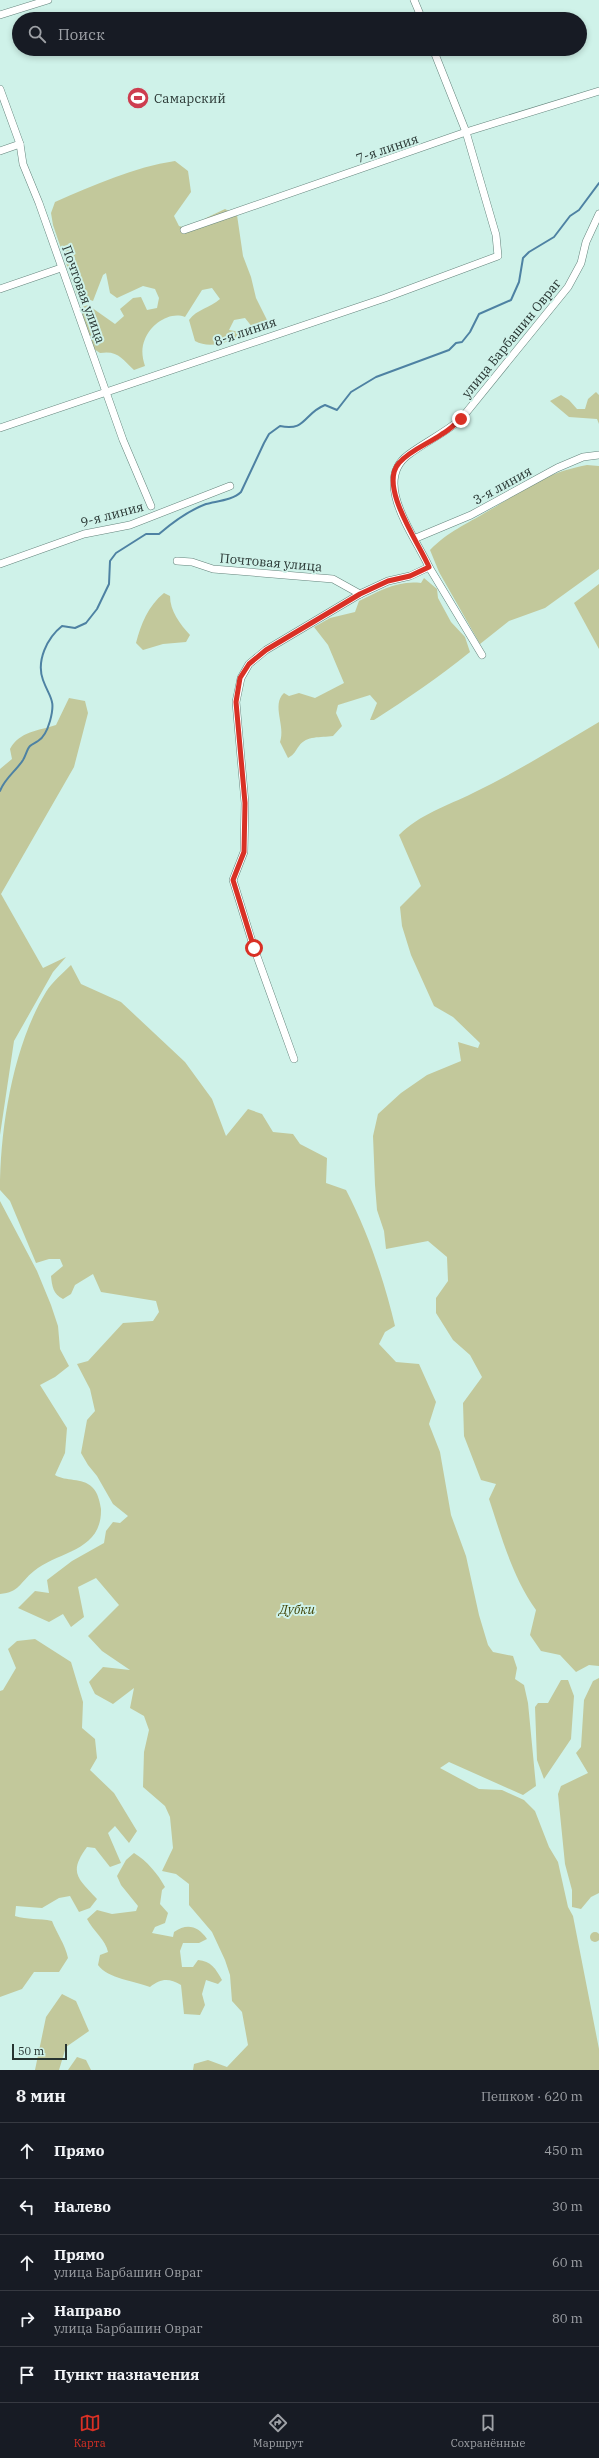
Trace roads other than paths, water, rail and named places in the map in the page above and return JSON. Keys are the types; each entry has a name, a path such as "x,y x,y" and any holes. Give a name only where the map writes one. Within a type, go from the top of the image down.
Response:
{"street":[{"path":"0,15 48,0"},
{"path":"414,0 419,12"},
{"path":"436,56 466,132"},
{"name":"Почтовая улица","path":"0,89 20,144 23,164 39,203 123,440 151,506"},
{"name":"7-я линия","path":"184,230 466,132 599,91"},
{"name":"8-я линия","path":"0,428 385,298 498,256 496,235 466,132"},
{"path":"0,151 20,144"},
{"name":"улица Барбашин Овраг","path":"482,655 429,567 416,538 398,506 392,478 398,464 409,454 444,434 461,419 568,287 581,263 586,242 599,214"},
{"path":"0,289 61,268"},
{"name":"3-я линия","path":"416,538 471,515 557,468 583,457 599,455"},
{"name":"9-я линия","path":"0,564 84,534 130,525 230,486"},
{"name":"Почтовая улица","path":"177,561 192,562 213,569 333,580 360,594"},
{"path":"294,1059 254,948 233,880 244,852 245,803 236,702 240,678 249,664 266,650 360,594 388,581 410,576 429,567"}],"waterway":[{"path":"0,791 2,786 23,760 29,747 44,735 49,724 52,714 52,703 41,673 44,650 52,637 62,626 75,628 86,623 97,609 109,584 110,561 116,553 146,534 159,534 182,517 206,504 229,499 238,495 241,492 269,434 280,426 289,427 300,424 318,408 325,405 337,410 351,392 376,377 449,350 456,343 462,342 470,332 479,314 511,300 519,282 523,258 529,252 554,237 570,216 579,210 599,183"}],"place":[{"name":"Самарский","path":"138,98"}],"park label":[{"name":"Дубки","path":"297,1609"}]}
